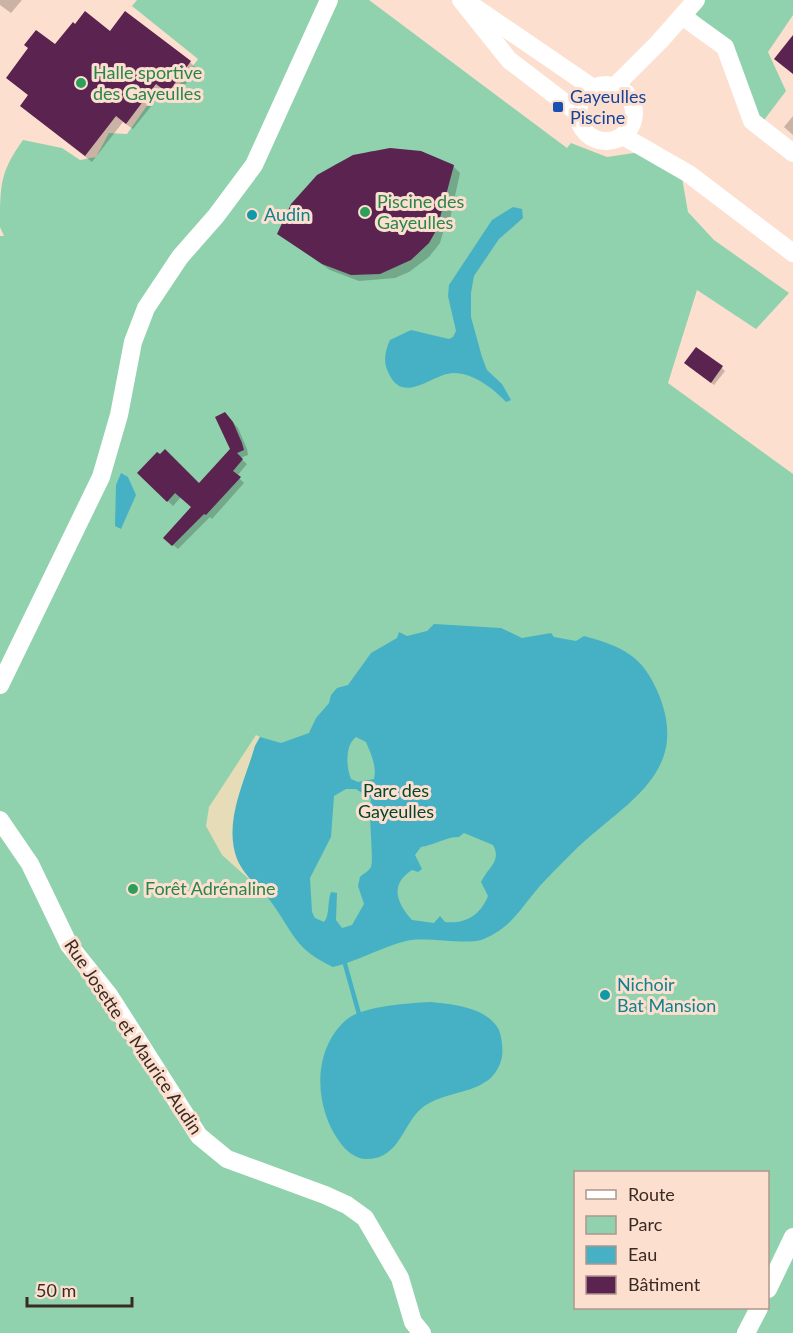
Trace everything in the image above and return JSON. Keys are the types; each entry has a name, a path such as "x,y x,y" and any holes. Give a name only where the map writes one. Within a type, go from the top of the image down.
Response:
{"street":[{"path":"0,685 101,477 118,415 133,342 146,308 180,257 216,216 254,165 329,0"},
{"path":"578,112 508,60 461,0 479,9 593,88"},
{"path":"615,86 660,42 696,0"},
{"path":"682,16 725,47 752,121 793,153"},
{"path":"630,99 660,42"},
{"path":"634,118 623,136 610,141 592,138 580,126 578,112 582,98 593,88 604,85 615,86 630,99 634,118 689,174"},
{"path":"623,136 689,174 793,253"},
{"name":"Rue Josette et Maurice Audin","path":"0,820 30,864 69,945 109,995 199,1136 227,1159 325,1195 347,1205 365,1218 400,1278 415,1329"},
{"path":"769,1287 793,1237"},
{"path":"746,1333 758,1309"}],"green space":[{"name":"Parc des Gayeulles","path":"137,0 369,0 567,148 571,143 607,157 641,152 682,178 688,212 714,240 789,293 756,329 697,290 668,383 793,474 793,1333 0,1333 0,236 4,236 0,227 1,189 10,161 23,140 62,148 80,160 96,157 109,133 127,134 151,100 168,101 198,59 132,6"},
{"path":"704,0 793,0 793,15 768,52 786,91 761,124 727,43 693,12"}],"sand":[{"path":"256,735 260,737 239,798 234,829 241,861 250,880 222,855 206,826 209,807"}],"water":[{"path":"513,207 522,209 523,218 499,239 474,276 471,293 471,317 482,357 487,370 502,384 511,400 506,402 482,382 461,374 445,374 410,388 402,387 394,382 386,368 385,356 390,340 411,330 449,339 453,337 456,331 448,296 449,285 492,220"},
{"path":"121,473 128,477 136,495 121,529 115,526 116,485"},
{"path":"434,624 501,628 522,638 551,633 554,637 576,641 584,636 621,649 639,662 653,681 667,723 666,748 658,768 645,787 629,804 571,854 502,929 477,941 406,941 333,967 311,954 298,942 270,900 240,866 233,845 232,831 237,802 260,737 281,743 309,733 316,718 329,703 331,695 337,688 348,685 371,653 397,638 399,632 407,636 427,631","holes":["356,737 366,742 374,765 374,779 358,782 351,779 348,768 348,751","346,789 356,789 371,799 372,862 371,867 360,877 358,886 364,904 352,925 342,928 336,920 337,893 331,892 324,922 315,918 312,912 310,878 331,837 334,796","464,833 493,845 495,860 481,882 488,896 485,903 476,914 459,922 445,922 440,916 434,923 412,920 399,901 398,888 400,882 412,870 418,872 422,869 415,855 421,847 459,837"]},
{"path":"430,1002 468,1008 486,1016 493,1022 499,1030 502,1047 502,1057 497,1070 490,1079 480,1085 433,1101 422,1108 387,1153 368,1159 355,1156 339,1141 325,1112 320,1079 327,1047 335,1032 353,1015 386,1006"}],"building":[{"name":"Halle sportive des Gayeulles","path":"85,11 110,31 125,11 191,61 168,93 156,84 126,124 116,116 85,156 20,106 28,95 6,78 28,48 24,45 36,30 55,44"},
{"path":"793,35 793,74 774,59"},
{"name":"Piscine des Gayeulles","path":"390,148 421,151 454,165 437,229 429,243 411,260 380,274 351,275 322,264 277,234 291,204 317,175 353,155"},
{"path":"696,347 723,366 711,383 684,363"},
{"path":"225,412 233,422 244,450 237,453 243,459 233,471 241,477 206,515 204,514 172,546 163,538 191,507 175,493 167,502 137,473 157,452 160,454 165,449 199,483 230,449 215,417"}],"waterway":[{"path":"345,964 359,1014"}],"place":[{"name":"Halle sportive des Gayeulles","path":"81,83"},
{"name":"Gayeulles Piscine","path":"558,107"},
{"name":"Piscine des Gayeulles","path":"365,212"},
{"name":"Audin","path":"252,215"},
{"name":"Forêt Adrénaline","path":"133,889"},
{"name":"Nichoir Bat Mansion","path":"605,995"}]}
